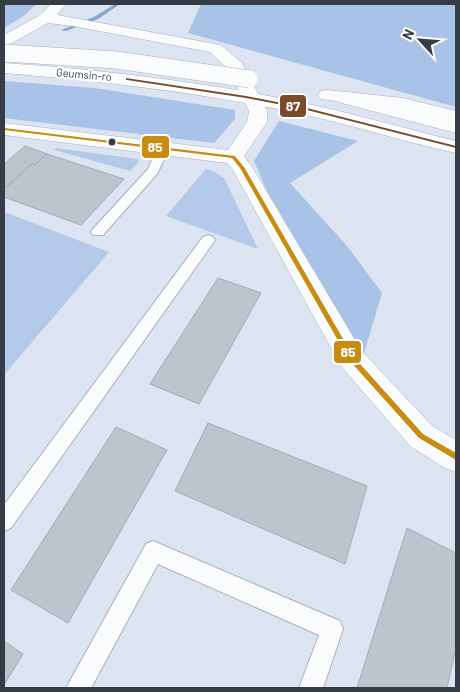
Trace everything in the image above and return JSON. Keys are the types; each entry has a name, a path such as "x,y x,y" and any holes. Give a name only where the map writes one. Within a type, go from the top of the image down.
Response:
{"main road":[{"path":"4,41 45,18 59,4"},
{"path":"45,18 73,21 215,48 236,67 258,111 258,122 233,157"},
{"name":"Geumsin-ro","path":"4,52 116,60 253,86 303,108 456,147"},
{"name":"Geumsin-ro","path":"4,68 253,86"},
{"path":"253,86 355,128 456,166"},
{"path":"309,90 456,127"},
{"path":"327,95 403,104 456,117"},
{"path":"4,129 233,157 242,167 351,358 421,436 456,457"}],"lane":[{"path":"98,232 153,171 163,148"},
{"path":"4,521 208,240"},
{"path":"78,688 153,551 332,630 311,688"}],"shaded area":[{"path":"4,4 36,4 25,15 4,28"},
{"path":"201,4 456,4 456,107 188,33"},
{"path":"4,81 95,88 235,110 235,119 214,143 4,118"},
{"path":"279,121 358,141 290,183 347,246 382,293 361,363 269,196 254,161"},
{"path":"56,148 138,159 138,163 130,171 54,150"},
{"path":"206,169 224,178 258,249 166,216"},
{"path":"4,212 109,252 4,375"}],"building":[{"path":"25,146 47,154 35,165 32,164 4,189 4,164"},
{"path":"47,154 124,179 81,225 4,197 4,189 32,164 35,165"},
{"path":"218,278 261,293 199,404 150,384"},
{"path":"208,423 367,486 345,564 175,491"},
{"path":"116,427 167,450 68,623 11,590"},
{"path":"407,528 456,553 456,648 447,688 357,688"},
{"path":"4,641 23,654 4,685"}],"waterway":[{"path":"64,30 96,18 118,4"}],"transit line":[{"name":"87","path":"127,79 246,97 303,108 456,147"},
{"name":"85","path":"4,129 233,157 242,167 351,358 421,436 456,457"}]}
